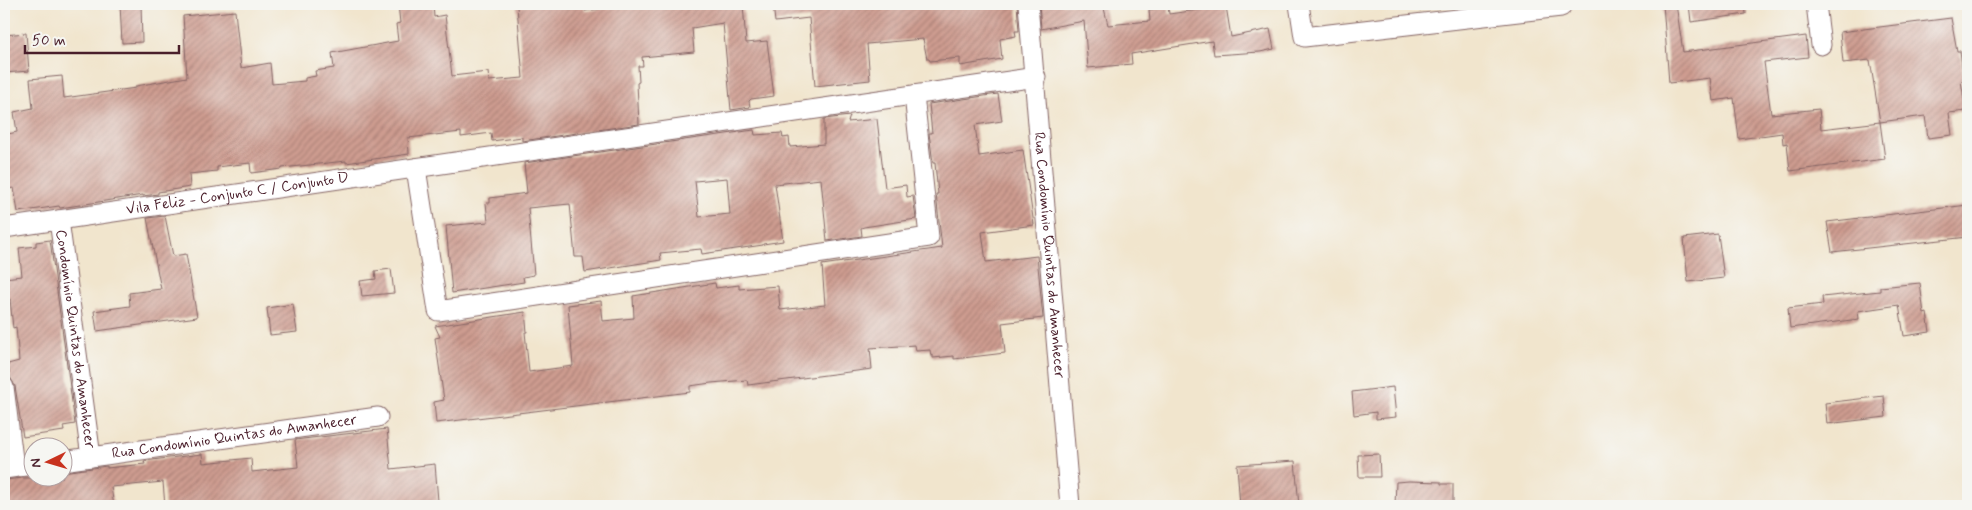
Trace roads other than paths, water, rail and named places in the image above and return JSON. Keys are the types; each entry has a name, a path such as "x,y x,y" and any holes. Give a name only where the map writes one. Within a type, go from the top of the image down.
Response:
{"street":[{"name":"Rua Condomínio Quintas do Amanhecer","path":"1028,4 1036,77 1070,506"},
{"path":"1299,4 1304,37 1560,5"},
{"path":"1816,4 1821,45"},
{"name":"Vila Feliz - Conjunto C / Conjunto D","path":"4,228 1036,77"},
{"path":"416,168 438,311 929,237 914,95"},
{"name":"Condomínio Quintas do Amanhecer","path":"59,220 91,457"},
{"path":"4,387 9,468 22,466"},
{"name":"Rua Condomínio Quintas do Amanhecer","path":"72,460 378,417"}]}
